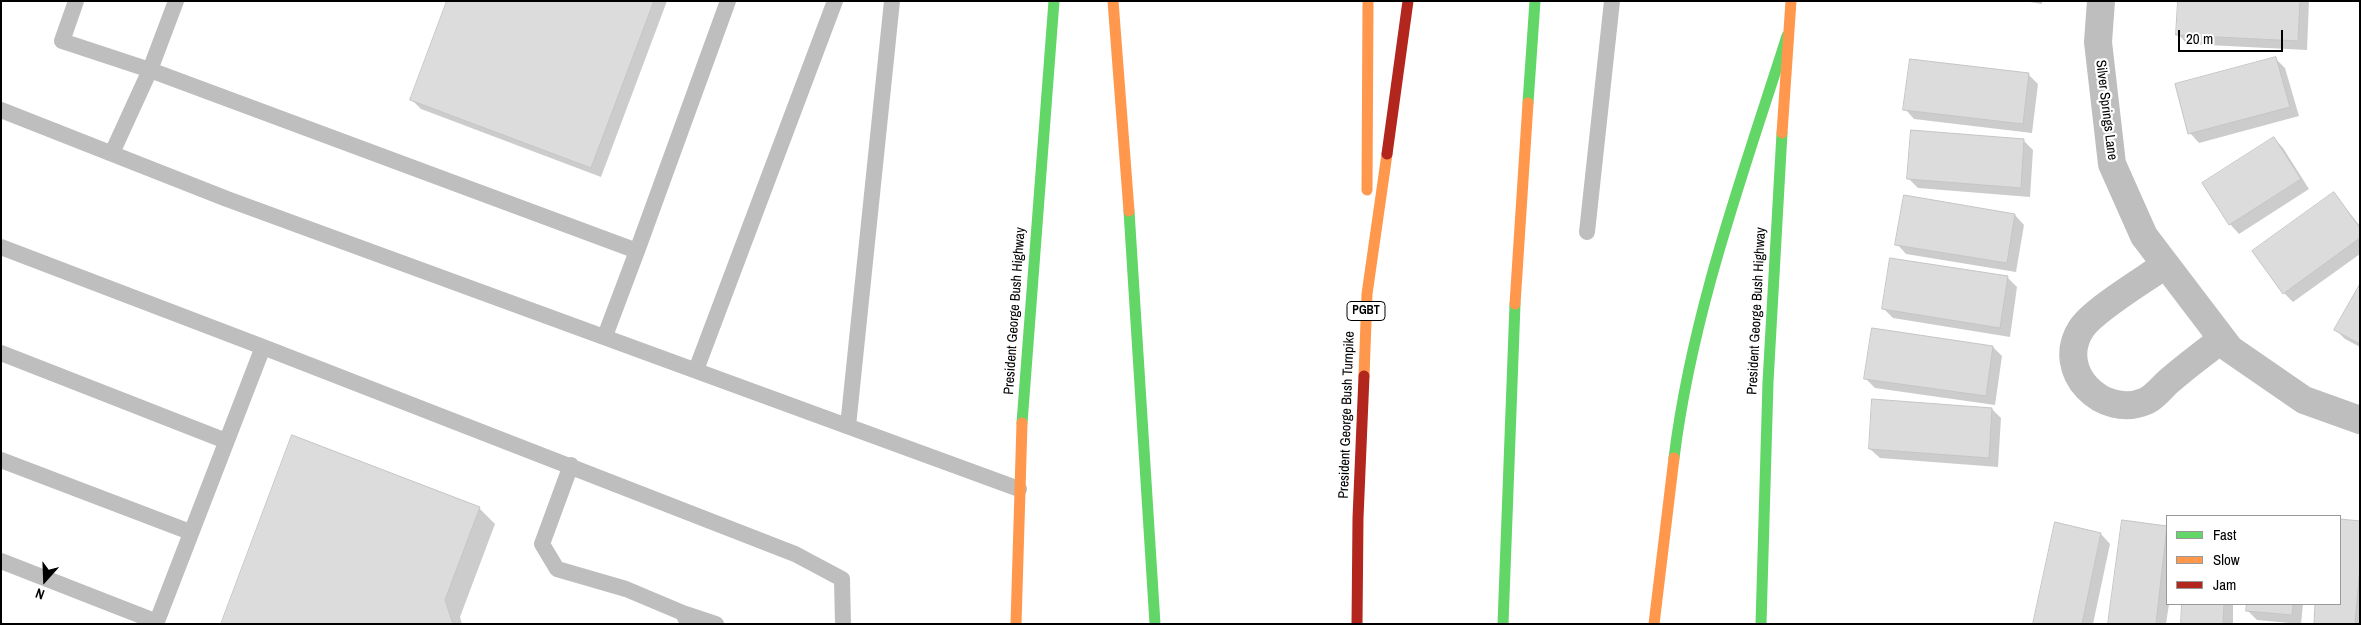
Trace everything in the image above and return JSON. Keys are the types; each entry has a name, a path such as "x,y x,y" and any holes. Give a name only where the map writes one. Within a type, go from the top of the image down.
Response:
{"main road":[{"name":"President George Bush Highway","path":"1016,624 1020,445 1054,1"},
{"path":"1113,1 1136,297 1155,624"},
{"path":"1367,294 1368,1"},
{"name":"President George Bush Turnpike","path":"1358,624 1358,518 1367,294 1408,1"},
{"path":"1503,624 1513,322 1534,1"},
{"name":"President George Bush Highway","path":"1760,624 1768,382 1787,36 1791,1"},
{"path":"1654,624 1678,426 1712,272 1787,36"}],"street":[{"name":"Silver Springs Lane","path":"2101,1 2098,42 2112,164 2144,236 2230,349 2304,400 2360,420"},
{"path":"2165,265 2090,318 2080,330 2075,344 2074,360 2077,374 2085,387 2107,403 2120,406 2147,400 2222,339"}],"lane":[{"path":"76,1 62,40 150,70 637,250"},
{"path":"112,153 150,70 176,1"},
{"path":"605,336 728,1"},
{"path":"696,370 835,1"},
{"path":"848,426 892,1"},
{"path":"1587,232 1612,1"},
{"path":"1,110 227,199 1019,489"},
{"path":"1,247 264,346 795,554 842,579 843,624"},
{"path":"1,561 156,623 264,346"},
{"path":"1,353 226,441"},
{"path":"2,461 190,532"},
{"path":"571,465 542,544 557,568 626,588 686,618 716,624"}],"building":[{"path":"447,1 654,1 591,168 410,100"},
{"path":"2178,1 2300,1 2298,41 2176,35"},
{"path":"2276,57 2290,107 2188,134 2175,84"},
{"path":"1910,59 2029,73 2023,124 1903,110"},
{"path":"1911,130 2024,139 2021,188 1907,179"},
{"path":"2274,137 2301,179 2229,225 2202,183"},
{"path":"2334,192 2360,228 2360,238 2283,294 2252,251"},
{"path":"1904,195 2015,214 2007,263 1895,245"},
{"path":"1890,258 2008,276 2000,328 1882,309"},
{"path":"2360,284 2360,344 2334,330"},
{"path":"1872,328 1993,346 1986,396 1864,379"},
{"path":"1872,399 1992,408 1989,458 1869,449"},
{"path":"292,435 480,507 445,600 453,624 221,624"},
{"path":"2341,519 2360,521 2360,567 2355,624 2314,624 2315,605 2341,605"},
{"path":"2122,520 2166,526 2156,624 2108,624"},
{"path":"2055,522 2101,533 2082,624 2033,624"},
{"path":"2182,605 2224,605 2223,624 2181,624"},
{"path":"2247,605 2293,605 2292,615 2246,611"}],"traffic: fast":[{"path":"1022,423 1054,1"},
{"path":"1528,103 1535,1"},
{"path":"1674,458 1682,404 1706,297 1737,192 1787,36"},
{"path":"1761,624 1768,382 1782,133"},
{"path":"1129,211 1155,624"},
{"path":"1503,624 1515,304"}],"traffic: slow":[{"path":"1113,1 1129,211"},
{"path":"1367,190 1368,1"},
{"path":"1782,133 1791,1"},
{"path":"1515,304 1528,103"},
{"path":"1364,376 1367,294 1387,154"},
{"path":"1016,624 1022,423"},
{"path":"1654,624 1674,458"}],"traffic: jam":[{"path":"1387,154 1408,1"},
{"path":"1357,624 1358,518 1364,376"}]}
